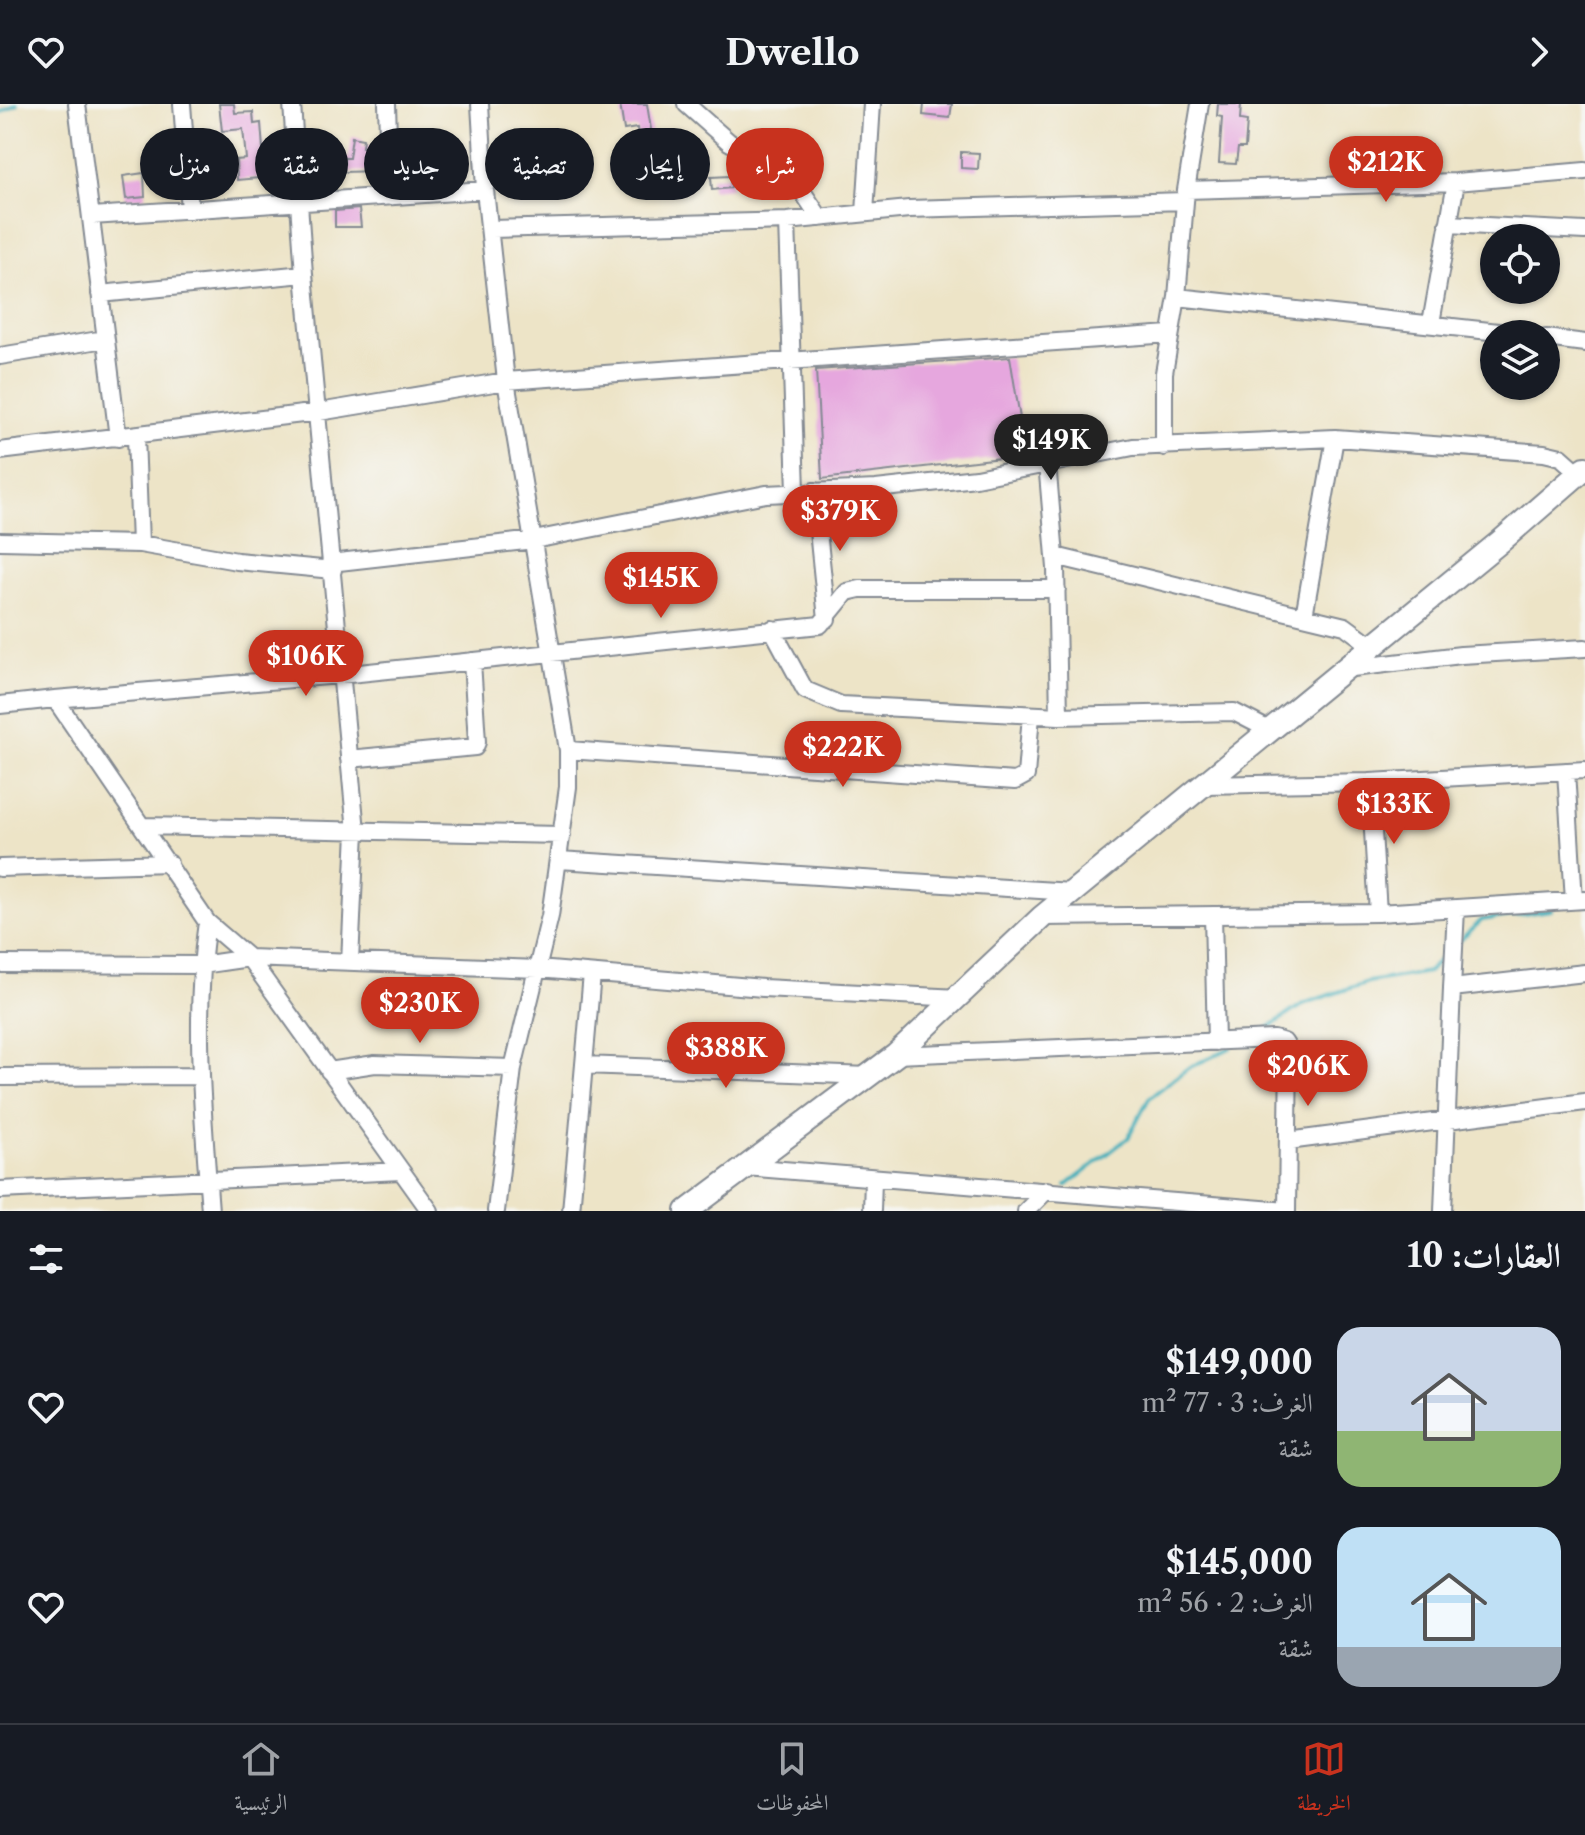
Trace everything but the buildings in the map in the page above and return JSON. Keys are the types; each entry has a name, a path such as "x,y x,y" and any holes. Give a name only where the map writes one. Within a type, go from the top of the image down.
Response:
{"street":[{"path":"77,104 118,438"},
{"path":"182,104 190,210"},
{"path":"292,104 304,274 356,831 350,962"},
{"path":"387,104 388,128"},
{"path":"469,191 485,190 480,104"},
{"path":"686,104 729,142 794,179 820,218"},
{"path":"865,213 872,104"},
{"path":"1164,447 1164,373 1177,297 1186,196 1200,104"},
{"path":"492,229 787,221 865,213 1456,182 1585,171"},
{"path":"1431,323 1456,182"},
{"path":"92,216 364,199"},
{"path":"487,200 506,381 568,750 559,860 538,969 513,1068 496,1211"},
{"path":"787,221 796,491"},
{"path":"1448,224 1585,231"},
{"path":"100,294 304,274"},
{"path":"1177,297 1480,329"},
{"path":"0,451 319,412 506,381 1170,334"},
{"path":"0,356 105,339"},
{"path":"1560,340 1585,343"},
{"path":"136,436 140,544"},
{"path":"1304,616 1335,438"},
{"path":"0,541 140,544 237,561 331,566 534,540 796,491 976,478 1133,447 1335,438 1544,453 1561,457 1582,470 1042,917 896,1055 687,1211"},
{"path":"1047,462 1057,589 1059,716"},
{"path":"814,491 827,619"},
{"path":"1055,556 1345,626 1372,646"},
{"path":"0,705 340,675 820,625 847,592 860,589 1057,589"},
{"path":"772,629 798,680 813,696 841,705 1059,716 1234,712 1269,730"},
{"path":"1343,669 1461,655 1585,648"},
{"path":"349,759 475,747 472,661"},
{"path":"55,699 145,826 207,922 249,958 430,1211"},
{"path":"568,750 1015,781 1026,775 1031,715"},
{"path":"1201,785 1370,782 1585,770"},
{"path":"1042,917 1378,913 1580,900 1566,771"},
{"path":"1370,782 1378,913"},
{"path":"145,826 562,835"},
{"path":"559,860 1072,892"},
{"path":"0,868 169,863"},
{"path":"1443,1211 1444,1120 1456,909"},
{"path":"1213,915 1216,1042"},
{"path":"207,922 201,965 201,1076 210,1211"},
{"path":"0,964 201,965 249,958 538,969 959,998"},
{"path":"1452,988 1585,973"},
{"path":"571,1211 592,974"},
{"path":"745,1167 1287,1211 1289,1050 1284,1042 896,1055"},
{"path":"329,1071 375,1064 513,1068"},
{"path":"584,1065 869,1076"},
{"path":"0,1077 201,1076"},
{"path":"1288,1141 1585,1102"},
{"path":"0,1190 401,1171"},
{"path":"872,1211 873,1179"},
{"path":"1026,1211 1047,1190"}],"waterway":[{"path":"0,113 17,104"},
{"path":"1460,940 1482,920 1551,910"},
{"path":"1259,1034 1303,1004 1368,982 1428,972 1448,951"},
{"path":"1066,1186 1128,1138 1149,1098 1188,1068 1230,1048"}]}
